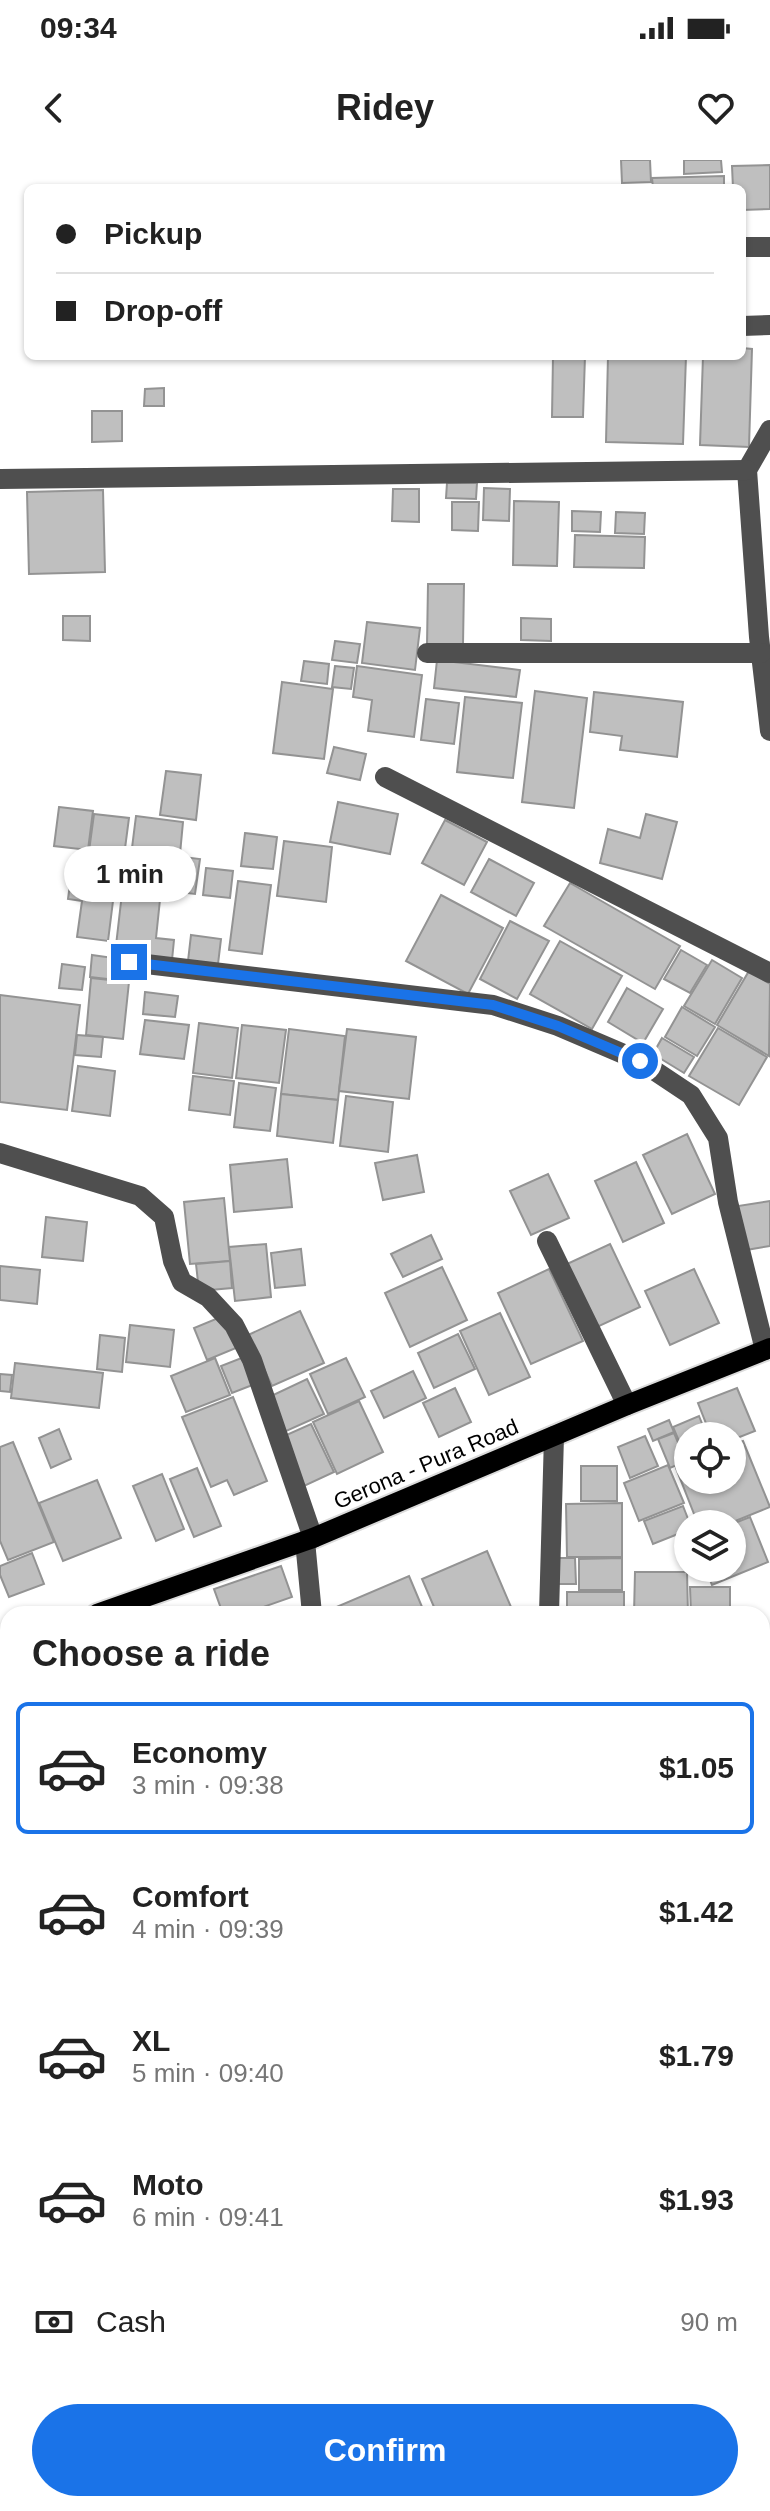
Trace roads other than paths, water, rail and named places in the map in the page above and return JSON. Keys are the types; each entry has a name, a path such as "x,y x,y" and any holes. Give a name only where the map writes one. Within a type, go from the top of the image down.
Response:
{"main road":[{"name":"Gerona - Pura Road","path":"120,1606 309,1539 768,1349"}],"street":[{"path":"746,247 770,247"},
{"path":"746,326 770,325"},
{"path":"770,430 747,470 770,731"},
{"path":"0,479 747,470"},
{"path":"427,653 763,643"},
{"path":"385,777 770,973"},
{"path":"129,962 493,1005 558,1026 640,1061 691,1095 718,1138 728,1202 768,1349"},
{"path":"0,1153 140,1196 164,1217 173,1261 182,1282 208,1297 234,1325 252,1360 309,1539 312,1606"},
{"path":"547,1241 627,1405"},
{"path":"549,1606 554,1436"}]}
